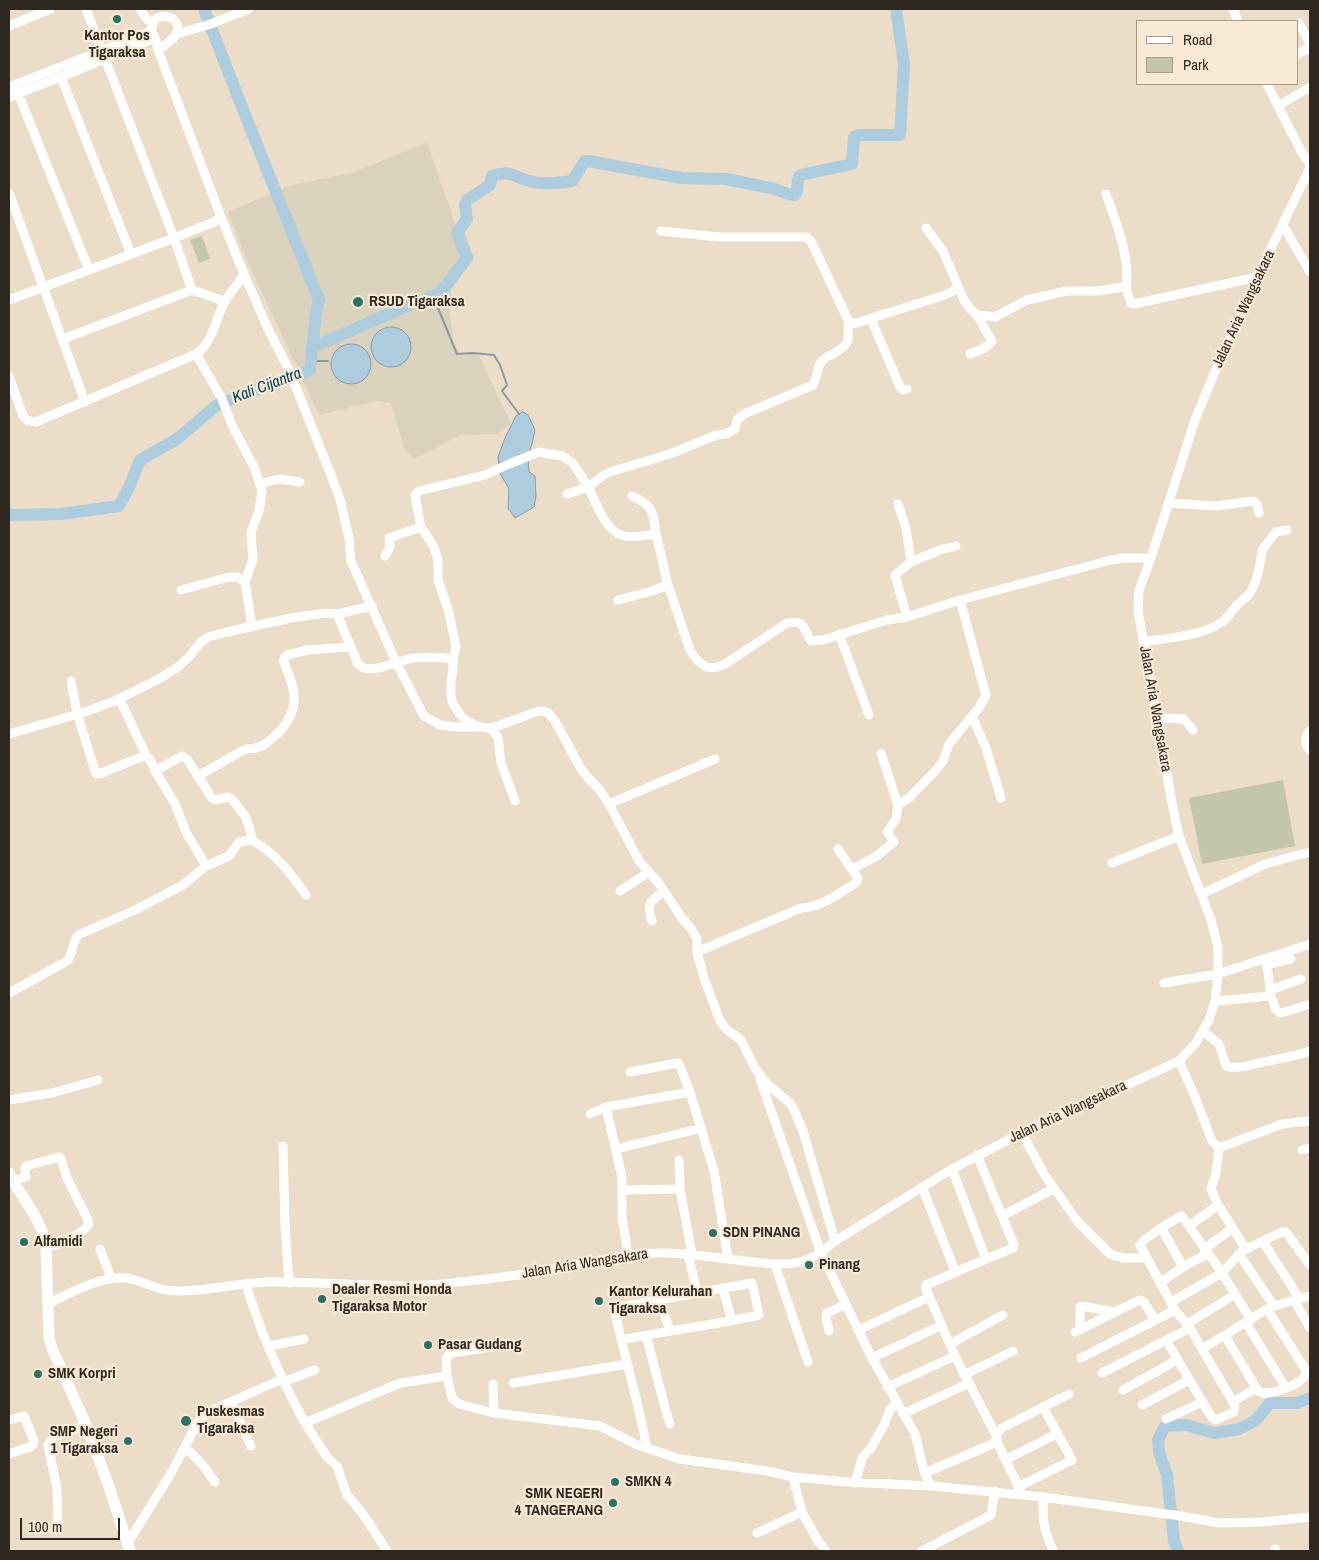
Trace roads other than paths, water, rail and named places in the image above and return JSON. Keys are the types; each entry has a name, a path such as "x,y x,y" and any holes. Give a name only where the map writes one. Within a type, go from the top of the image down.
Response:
{"main road":[{"path":"11,1177 34,1213 41,1228 46,1247 48,1331 52,1348 86,1425 129,1548"}],"street":[{"path":"9,26 50,9"},
{"path":"86,9 174,238 192,290"},
{"path":"140,9 153,31 158,50 244,274 290,370 340,499 349,539 350,561 396,662 424,716 440,725 490,728 543,710 555,721 581,769 587,778 599,789 609,804 639,861 658,882 697,939 704,978 720,1021 726,1029 741,1040 766,1084 790,1103 794,1110 803,1131 835,1241"},
{"path":"177,34 249,9"},
{"path":"9,97 61,77 153,31 157,18 170,13 178,27 177,34 158,50"},
{"path":"1299,53 1310,46 1300,22"},
{"path":"9,87 104,55"},
{"path":"61,77 131,254"},
{"path":"1268,85 1302,153 1310,164"},
{"path":"1278,106 1310,87"},
{"path":"18,93 89,270"},
{"name":"Jalan Aria Wangsakara","path":"48,1304 64,1295 111,1278 132,1279 159,1290 195,1290 246,1284 289,1282 406,1286 438,1285 547,1271 628,1255 659,1253 690,1254 775,1265 800,1262 821,1253 835,1241 977,1155 1179,1061 1204,1031 1215,1001 1218,947 1216,934 1202,894 1179,836 1144,642 1138,600 1139,590 1195,420 1257,277 1310,168"},
{"path":"9,193 85,402"},
{"path":"1106,194 1123,245 1128,279 1126,289 1131,303 1134,304 1257,277"},
{"path":"9,300 174,238 221,217"},
{"path":"1283,225 1310,272"},
{"path":"926,228 943,251 958,289 970,309 977,315 992,341 991,344 970,354"},
{"path":"567,494 588,486 613,471 670,454 716,435 732,432 735,429 736,420 744,414 813,384 823,360 846,345 848,340 847,326 849,322 811,241 806,237 719,236 661,231"},
{"path":"9,376 23,416 28,421 36,422 196,354 207,344 224,301 244,274"},
{"path":"977,315 994,317 1027,300 1066,291 1124,287 1126,289"},
{"path":"849,322 856,324 958,289"},
{"path":"63,339 192,290 224,301"},
{"path":"872,319 900,387 903,390 907,389"},
{"path":"196,354 222,399 232,425 255,469 262,491 262,500 251,532 253,559 245,582 252,626"},
{"path":"480,727 468,722 457,712 452,701 450,691 456,646 448,609 438,580 438,560 434,547 421,527 415,495 419,491 485,476 538,452 562,456 573,463 588,486 606,525 613,531 625,536 656,534"},
{"path":"260,484 279,479 300,482"},
{"path":"632,496 644,502 654,514 656,534 668,585 690,650 696,660 703,666 719,668 787,623 796,622 804,626 810,640 813,642 887,620 907,618 960,600 1111,560 1151,558"},
{"path":"1168,503 1216,506 1253,501 1257,504 1259,513"},
{"path":"898,504 906,528 911,562"},
{"path":"385,556 390,547 389,538 421,527"},
{"path":"1144,642 1203,630 1221,622 1253,588 1264,546 1276,532 1287,530"},
{"path":"907,618 895,576 911,562 940,550 956,546"},
{"path":"182,590 229,577 237,577 245,582"},
{"path":"618,600 668,585"},
{"path":"898,805 910,797 944,761 949,744 979,708 986,695 960,600"},
{"path":"9,734 77,713 86,712 169,674 208,638 291,618 326,613 337,614 372,606"},
{"path":"337,614 358,664 364,668 381,667 412,658 453,658"},
{"path":"839,634 869,714"},
{"path":"197,776 247,748 255,749 267,744 291,716 294,698 293,684 283,660 286,655 308,650 350,647"},
{"path":"71,681 77,713 96,774 146,755"},
{"path":"119,698 146,755 152,761 155,771 175,804 186,832 206,866"},
{"path":"972,716 986,748 1002,798"},
{"path":"1158,718 1184,719 1193,730"},
{"path":"490,728 498,737 501,763 514,801"},
{"path":"1310,731 1306,735 1305,740 1310,751"},
{"path":"852,868 877,856 894,843 894,840 887,832 896,819 898,805 881,752"},
{"path":"155,771 184,756 215,800 228,797 232,799 245,816 252,840 277,858 287,868 306,895"},
{"path":"609,804 715,759"},
{"path":"1112,863 1179,836"},
{"path":"9,993 67,961 72,953 75,938 78,935 135,910 183,885 206,866 229,856 239,842 252,840"},
{"path":"698,952 801,908 813,907 836,896 858,881 852,868 838,849"},
{"path":"1202,894 1265,864 1310,852"},
{"path":"620,891 649,872"},
{"path":"652,921 648,909 650,904 664,891"},
{"path":"1164,983 1218,974 1310,944"},
{"path":"1291,959 1267,965 1270,993 1276,1010 1281,1013 1307,1005"},
{"path":"1215,1001 1270,993 1301,979"},
{"path":"1204,1031 1218,1044 1228,1067 1243,1067 1301,1055 1310,1051"},
{"path":"1179,1061 1212,1142 1219,1148"},
{"path":"630,1072 678,1063 680,1066 702,1128 714,1171 728,1259"},
{"path":"756,1068 821,1253 872,1358 918,1443 927,1480 932,1486"},
{"path":"9,1100 52,1093 98,1080"},
{"path":"590,1114 606,1107 690,1092"},
{"path":"606,1107 622,1177 622,1217 628,1255"},
{"path":"1219,1148 1282,1124 1310,1121"},
{"path":"616,1149 702,1128"},
{"path":"1022,1133 1036,1161 1078,1222 1110,1254 1123,1258 1147,1258"},
{"path":"283,1146 289,1282"},
{"path":"1219,1148 1216,1173 1211,1188 1218,1205 1233,1228 1271,1307 1307,1372"},
{"path":"977,1155 1014,1242 1014,1247 926,1285 926,1289 955,1356 1020,1491"},
{"path":"11,1177 26,1177 26,1166 58,1157 61,1159 89,1224 86,1228 63,1242 46,1247"},
{"path":"679,1160 680,1189 697,1293"},
{"path":"952,1169 986,1259"},
{"path":"922,1187 955,1272"},
{"path":"1002,1216 1053,1188"},
{"path":"623,1190 680,1189"},
{"path":"1189,1226 1218,1205"},
{"path":"1166,1340 1212,1418 1216,1420 1234,1412 1236,1408 1233,1402 1188,1326 1173,1306 1140,1245 1141,1242 1182,1216 1222,1273 1286,1388"},
{"path":"1160,1283 1206,1252 1233,1228"},
{"path":"1162,1229 1183,1267"},
{"path":"1081,1358 1154,1320 1222,1273 1243,1251 1282,1232 1286,1232 1310,1265"},
{"path":"1263,1242 1310,1328"},
{"path":"100,1248 111,1278"},
{"path":"775,1265 808,1362"},
{"path":"621,1340 759,1315 752,1283 614,1308 621,1340 640,1413 647,1448"},
{"path":"246,1284 256,1317 268,1346 305,1423 327,1457 337,1466 351,1503 363,1514 387,1551"},
{"path":"723,1289 732,1321"},
{"path":"1102,1373 1166,1340 1234,1295"},
{"path":"1202,1349 1271,1307 1295,1298 1310,1296"},
{"path":"859,1330 929,1297"},
{"path":"659,1300 670,1330"},
{"path":"1114,1312 1080,1307 1077,1331 1139,1300 1142,1301 1154,1320"},
{"path":"829,1330 826,1318 827,1313 846,1304"},
{"path":"950,1344 1003,1315"},
{"path":"872,1358 942,1325"},
{"path":"646,1335 670,1424"},
{"path":"1225,1336 1261,1394 1286,1388 1305,1378 1310,1362"},
{"path":"268,1346 304,1339"},
{"path":"505,1345 451,1353 446,1358 447,1376 452,1398 455,1402 494,1413 600,1426 622,1438 647,1448 693,1462 767,1471 793,1477 855,1483 1020,1491 1043,1497 1228,1524 1310,1517"},
{"path":"964,1375 1013,1351"},
{"path":"887,1387 955,1356"},
{"path":"1123,1390 1177,1360"},
{"path":"513,1383 627,1364"},
{"path":"129,1548 203,1415 283,1380 315,1370"},
{"path":"305,1423 400,1383 447,1376"},
{"path":"1142,1405 1189,1380"},
{"path":"903,1414 969,1383"},
{"path":"493,1384 494,1413"},
{"path":"1233,1402 1256,1388"},
{"path":"925,1473 996,1438 1002,1428 1069,1394"},
{"path":"231,1402 251,1446"},
{"path":"855,1483 862,1458 871,1448 896,1402"},
{"path":"1166,1419 1202,1402"},
{"path":"1020,1491 1072,1461 1043,1407"},
{"path":"9,1420 24,1416 34,1441 30,1447 9,1454"},
{"path":"58,1529 57,1488 48,1445 54,1437 86,1425"},
{"path":"1005,1460 1057,1434"},
{"path":"185,1447 202,1464 215,1482"},
{"path":"793,1477 802,1512 818,1541 826,1551"},
{"path":"922,1551 991,1516 995,1491"},
{"path":"1043,1497 1044,1527 1053,1550"},
{"path":"758,1533 802,1512"}],"water":[{"path":"387,327 395,327 402,330 408,336 411,347 408,358 402,364 395,367 387,367 380,364 374,358 371,351 371,343 374,336 380,330"},
{"path":"347,344 355,344 362,347 368,353 371,364 368,375 362,381 355,384 347,384 340,381 334,375 331,368 331,360 334,353 340,347"},
{"path":"523,412 528,415 535,430 528,456 529,472 535,476 536,496 534,507 515,518 508,508 509,489 500,473 498,457 516,416"}],"waterway":[{"name":"Kali Cijantra","path":"9,514 61,514 119,506 140,460 177,439 217,405 310,370 319,300 204,9"},
{"path":"429,297 440,293 467,258 457,233 467,219 465,205 467,200 490,185 492,176 511,174 539,183 572,181 585,161 588,161 681,178 726,179 795,195 800,175 852,164 854,137 859,135 900,135 904,65 896,9"},
{"path":"433,296 457,354 494,355 500,365 507,385 502,391 519,414"},
{"path":"313,347 414,303"},
{"path":"311,361 328,361"},
{"path":"1178,1551 1174,1541 1167,1475 1159,1452 1158,1440 1165,1426 1186,1425 1214,1433 1239,1429 1256,1420 1270,1403 1297,1403 1310,1398"}],"place":[{"name":"Kantor Pos Tigaraksa","path":"117,19"},
{"name":"RSUD Tigaraksa","path":"358,302"},
{"name":"SDN PINANG","path":"713,1233"},
{"name":"Alfamidi","path":"24,1242"},
{"name":"Pinang","path":"809,1265"},
{"name":"Dealer Resmi Honda Tigaraksa Motor","path":"322,1299"},
{"name":"Kantor Kelurahan Tigaraksa","path":"599,1301"},
{"name":"Pasar Gudang","path":"428,1345"},
{"name":"SMK Korpri","path":"38,1374"},
{"name":"Puskesmas Tigaraksa","path":"186,1421"},
{"name":"SMP Negeri 1 Tigaraksa","path":"128,1441"},
{"name":"SMKN 4","path":"615,1482"},
{"name":"SMK NEGERI 4 TANGERANG","path":"613,1503"}]}
